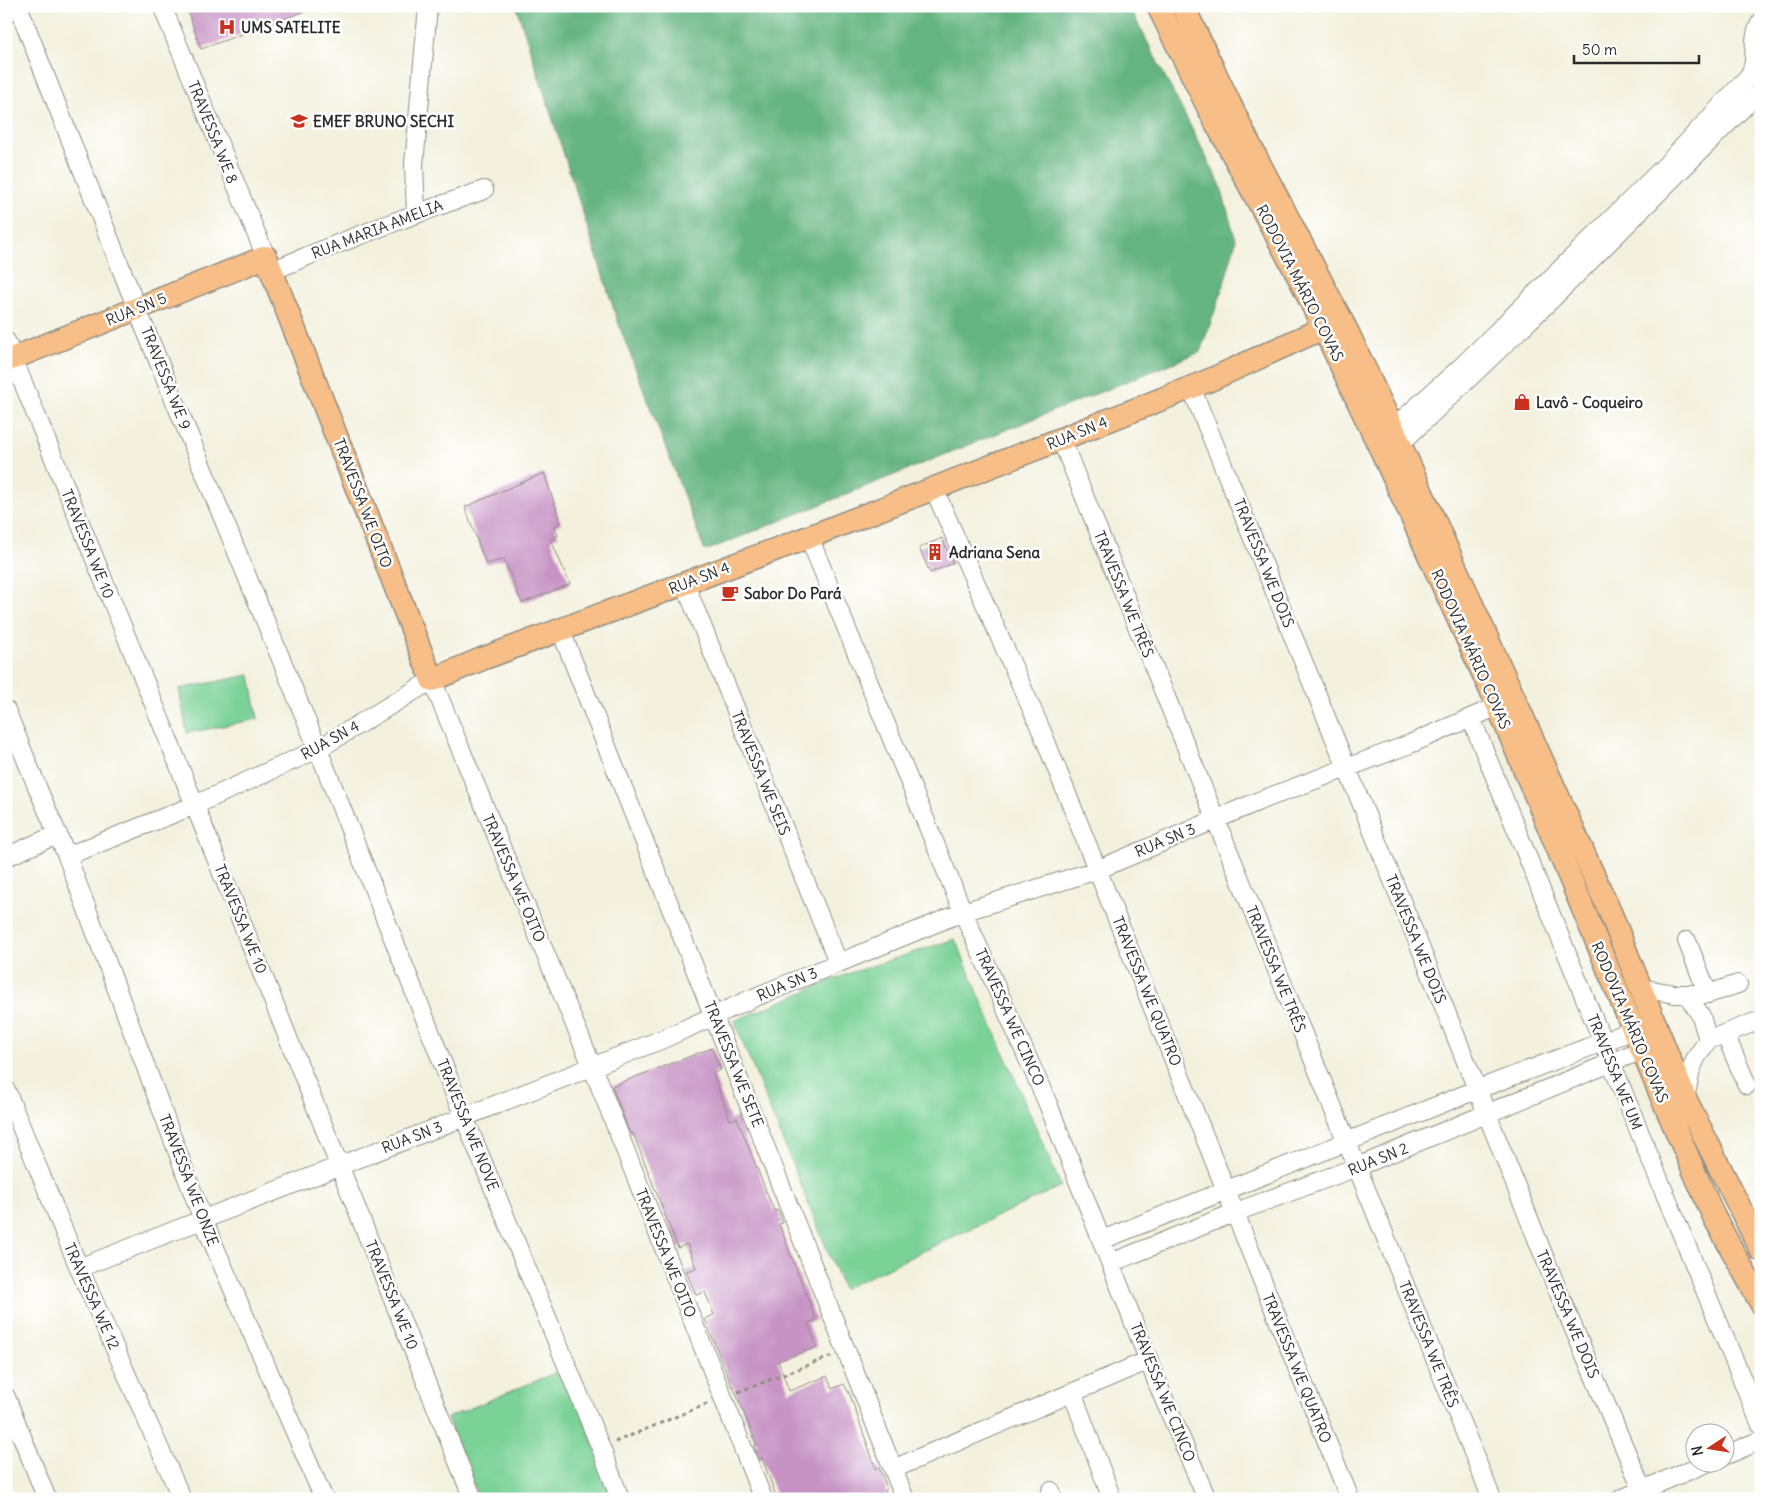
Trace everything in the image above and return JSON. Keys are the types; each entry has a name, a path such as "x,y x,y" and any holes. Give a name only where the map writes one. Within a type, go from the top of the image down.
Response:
{"main road":[{"name":"RODOVIA MÁRIO COVAS","path":"1158,6 1214,119 1302,283 1333,323 1383,454 1498,706 1714,1217 1761,1303"},
{"name":"RODOVIA MÁRIO COVAS","path":"1182,6 1333,323 1396,437 1610,912 1684,1098 1761,1250"},
{"name":"RUA SN 5","path":"9,353 269,264"},
{"name":"TRAVESSA WE OITO","path":"269,264 432,680"},
{"name":"RUA SN 4","path":"432,680 1061,439 1192,387 1333,323"}],"street":[{"name":"TRAVESSA WE 9","path":"18,6 137,309 318,749"},
{"name":"TRAVESSA WE 8","path":"162,6 269,264"},
{"path":"416,214 414,165 428,6"},
{"path":"1691,150 1758,72 1754,37 1761,22"},
{"path":"1396,437 1691,150 1761,90"},
{"name":"RUA MARIA AMELIA","path":"269,264 315,253 484,190"},
{"name":"TRAVESSA WE 10","path":"9,353 195,805 473,1499"},
{"name":"TRAVESSA WE DOIS","path":"1192,387 1416,937 1476,1090 1488,1114 1562,1301 1642,1489"},
{"name":"TRAVESSA WE TRÊS","path":"1061,439 1492,1499"},
{"name":"TRAVESSA WE QUATRO","path":"934,488 1042,732 1350,1499"},
{"name":"TRAVESSA WE CINCO","path":"809,537 963,912 1048,1104 1149,1360 1207,1499"},
{"name":"TRAVESSA WE SEIS","path":"685,584 838,962"},
{"name":"TRAVESSA WE SETE","path":"561,631 905,1499"},
{"name":"RUA SN 4","path":"67,856 195,805 318,749 432,680"},
{"name":"TRAVESSA WE OITO","path":"432,680 592,1066 764,1499"},
{"name":"RUA SN 3","path":"79,1268 664,1039 714,1015 838,962 963,912 1098,870 1216,819 1410,744 1498,706"},
{"name":"TRAVESSA WE ONZE","path":"6,710 67,856 203,1220 324,1499"},
{"name":"TRAVESSA WE UM","path":"1471,718 1761,1425"},
{"name":"TRAVESSA WE NOVE","path":"318,749 464,1117 594,1431 620,1499"},
{"path":"6,857 58,834"},
{"path":"1687,941 1708,994"},
{"path":"1640,988 1662,993 1708,994 1738,984"},
{"path":"1687,994 1701,1016 1708,1040"},
{"path":"1684,1098 1691,1070 1696,1058 1708,1040 1755,1022"},
{"path":"1725,1034 1746,1085"},
{"name":"RUA SN 2","path":"1102,1240 1476,1090 1603,1043 1638,1040"},
{"name":"RUA SN 2","path":"1111,1263 1236,1212 1357,1168 1612,1063 1638,1040"},
{"name":"TRAVESSA WE 12","path":"6,1090 79,1268 182,1499"},
{"path":"893,1469 1149,1360"},
{"path":"1072,1392 1112,1499"},
{"path":"6,1397 43,1498"},
{"path":"1734,1452 1761,1440"},
{"path":"1621,1499 1684,1472"}],"green space":[{"path":"516,6 1129,6 1220,184 1236,241 1221,294 1200,352 705,551 619,325"},
{"path":"250,675 258,719 187,733 179,689"},
{"path":"955,939 1061,1186 843,1289 734,1021 850,973"},
{"path":"564,1369 616,1499 479,1499 447,1418"}],"building":[{"name":"UMS SATELITE","path":"186,6 314,6 314,8 201,49"},
{"path":"544,473 561,523 555,526 558,536 551,540 570,584 522,603 504,559 486,564 465,507"},
{"name":"Adriana Sena","path":"942,538 953,563 930,573 919,548"},
{"path":"712,1048 721,1070 713,1073 730,1120 737,1118 774,1211 778,1210 783,1223 779,1224 816,1320 808,1323 817,1347 778,1361 789,1391 827,1376 832,1389 844,1384 850,1395 876,1469 879,1467 887,1488 885,1489 888,1499 777,1499 762,1458 759,1460 754,1446 757,1445 705,1319 714,1315 705,1292 696,1295 686,1271 696,1268 687,1244 678,1248 633,1133 630,1134 612,1086"}],"place":[{"name":"UMS SATELITE","path":"227,27"},
{"name":"EMEF BRUNO SECHI","path":"299,121"},
{"name":"Lavô - Coqueiro","path":"1522,402"},
{"name":"Adriana Sena","path":"935,552"},
{"name":"Sabor Do Pará","path":"730,593"}]}
